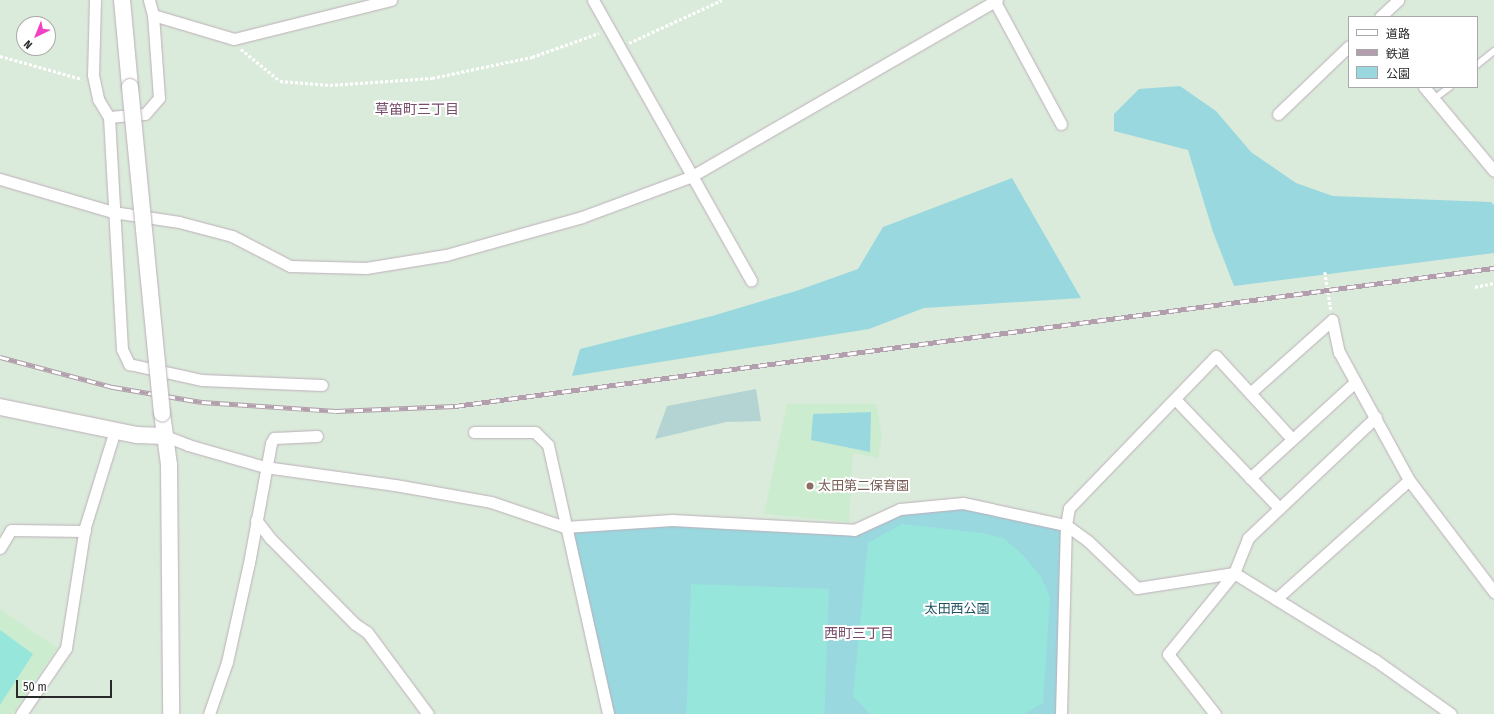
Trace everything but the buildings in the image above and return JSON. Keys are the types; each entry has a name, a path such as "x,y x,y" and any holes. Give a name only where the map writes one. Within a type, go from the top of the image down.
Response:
{"street":[{"path":"95,0 94,82 98,98 109,117 113,212 122,349 129,364 202,380 322,384"},
{"path":"122,0 162,413 169,465 171,714"},
{"path":"109,117 145,114 159,98 153,15 149,0"},
{"path":"153,15 234,39 391,0"},
{"path":"593,0 751,280"},
{"path":"0,179 113,212 179,222 232,236 290,266 366,268 446,255 582,217 692,176 996,0 1061,124"},
{"path":"1381,16 1398,0"},
{"path":"1278,114 1348,47"},
{"path":"1425,88 1494,171"},
{"path":"1250,393 1332,320 1339,352 1376,416 1409,480 1494,592"},
{"path":"1061,714 1066,525 1068,508 1216,356 1292,439"},
{"path":"1250,478 1355,382"},
{"path":"1175,399 1279,508"},
{"path":"0,407 114,430 165,436 188,445 265,468 395,485 491,502 565,527 672,520 854,530 900,509 963,503 1066,525 1088,541 1137,588 1234,573 1375,660 1451,714"},
{"path":"1215,714 1168,654 1234,573 1248,538 1376,416"},
{"path":"21,714 66,648 84,531 114,430"},
{"path":"474,432 535,432 548,446 608,714"},
{"path":"209,714 227,662 270,443 274,438 317,436"},
{"path":"1276,599 1409,480"},
{"path":"256,520 270,538 344,613 367,632 428,714"},
{"path":"0,548 11,530 84,531"}],"lane":[{"path":"1478,64 1494,51"},
{"path":"1434,99 1449,88"}],"path":[{"path":"620,48 722,0"},
{"path":"234,39 242,50 280,81 330,85 432,78 532,57 609,29"},
{"path":"0,56 94,82"},
{"path":"1325,272 1332,320"},
{"path":"1475,286 1494,283"}],"shaded area":[{"path":"756,389 761,421 726,422 655,439 667,406"},
{"name":"太田第二保育園","path":"787,404 876,404 882,437 878,458 853,453 849,522 764,514"},
{"path":"0,609 57,648 12,714 0,714"}],"green space":[{"path":"1180,86 1216,111 1251,152 1296,183 1333,196 1491,202 1494,205 1494,253 1234,286 1213,232 1188,150 1114,131 1114,114 1139,89"},
{"path":"1012,178 1081,298 924,308 869,329 572,376 580,349 712,316 796,291 858,269 883,227"},
{"path":"871,412 870,452 811,440 813,414"},
{"name":"太田西公園","path":"963,503 1066,525 1061,714 608,714 565,527 672,520 854,530 900,509"},
{"path":"902,524 982,533 1003,538 1023,555 1041,577 1050,597 1043,703 1024,714 870,714 853,696 868,543"},
{"path":"691,584 829,589 825,714 686,714"},
{"path":"0,630 33,654 0,705"}],"railway":[{"path":"0,357 113,387 202,402 336,411 455,406 1494,268"}],"place":[{"name":"太田第二保育園","path":"810,486"}],"district":[{"name":"草笛町三丁目","path":"417,110"},
{"name":"西町三丁目","path":"859,634"}]}
